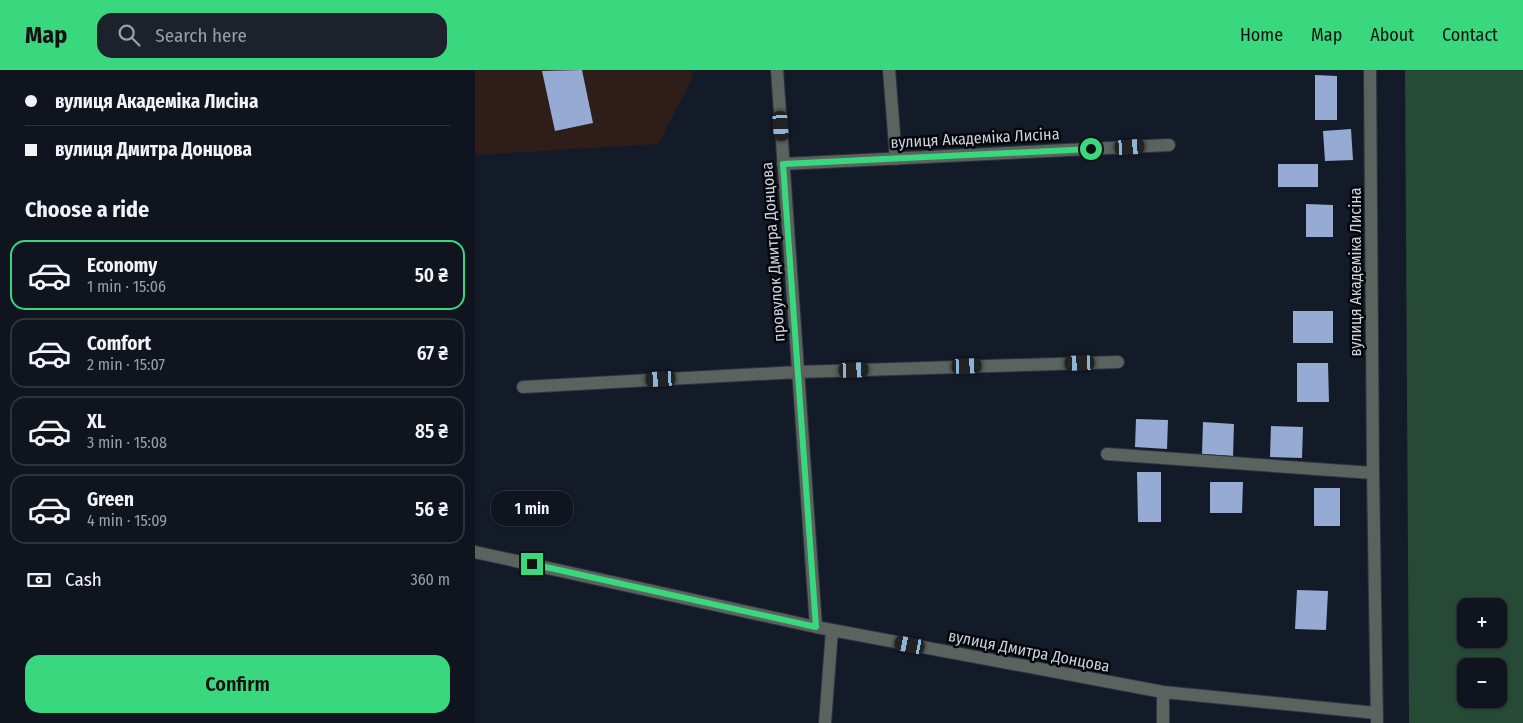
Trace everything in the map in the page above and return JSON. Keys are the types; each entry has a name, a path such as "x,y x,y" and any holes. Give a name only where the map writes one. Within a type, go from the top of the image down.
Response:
{"street":[{"name":"провулок Дмитра Донцова","path":"777,70 816,627"},
{"path":"889,70 896,159"},
{"name":"вулиця Академіка Лисіна","path":"1370,70 1376,718"},
{"name":"вулиця Академіка Лисіна","path":"783,164 1169,145"},
{"path":"523,387 798,372 1118,362"},
{"path":"1107,454 1373,473"},
{"name":"вулиця Дмитра Донцова","path":"475,552 816,627 1163,692 1376,718"},
{"path":"825,723 832,630"},
{"path":"1163,692 1163,723"}],"shaded area":[{"path":"475,70 689,70 693,77 658,144 475,155"}],"green space":[{"path":"1405,70 1523,70 1523,723 1409,723"}],"building":[{"path":"582,70 593,123 555,131 542,71"},
{"path":"1315,75 1337,76 1337,120 1315,120"},
{"path":"1351,129 1353,160 1325,161 1323,131"},
{"path":"1278,164 1318,164 1318,187 1278,187"},
{"path":"1306,204 1333,205 1333,237 1306,237"},
{"path":"1293,311 1333,311 1333,343 1293,343"},
{"path":"1297,363 1328,363 1329,402 1297,402"},
{"path":"1136,419 1168,420 1167,449 1135,447"},
{"path":"1203,422 1234,424 1233,456 1202,454"},
{"path":"1271,426 1303,427 1302,458 1270,457"},
{"path":"1137,472 1161,472 1161,522 1138,522"},
{"path":"1210,482 1243,482 1242,513 1210,513"},
{"path":"1314,488 1340,488 1340,526 1314,526"},
{"path":"1297,590 1328,591 1326,630 1295,629"}],"route":[{"path":"532,564 816,627 783,164 1091,149"}]}
